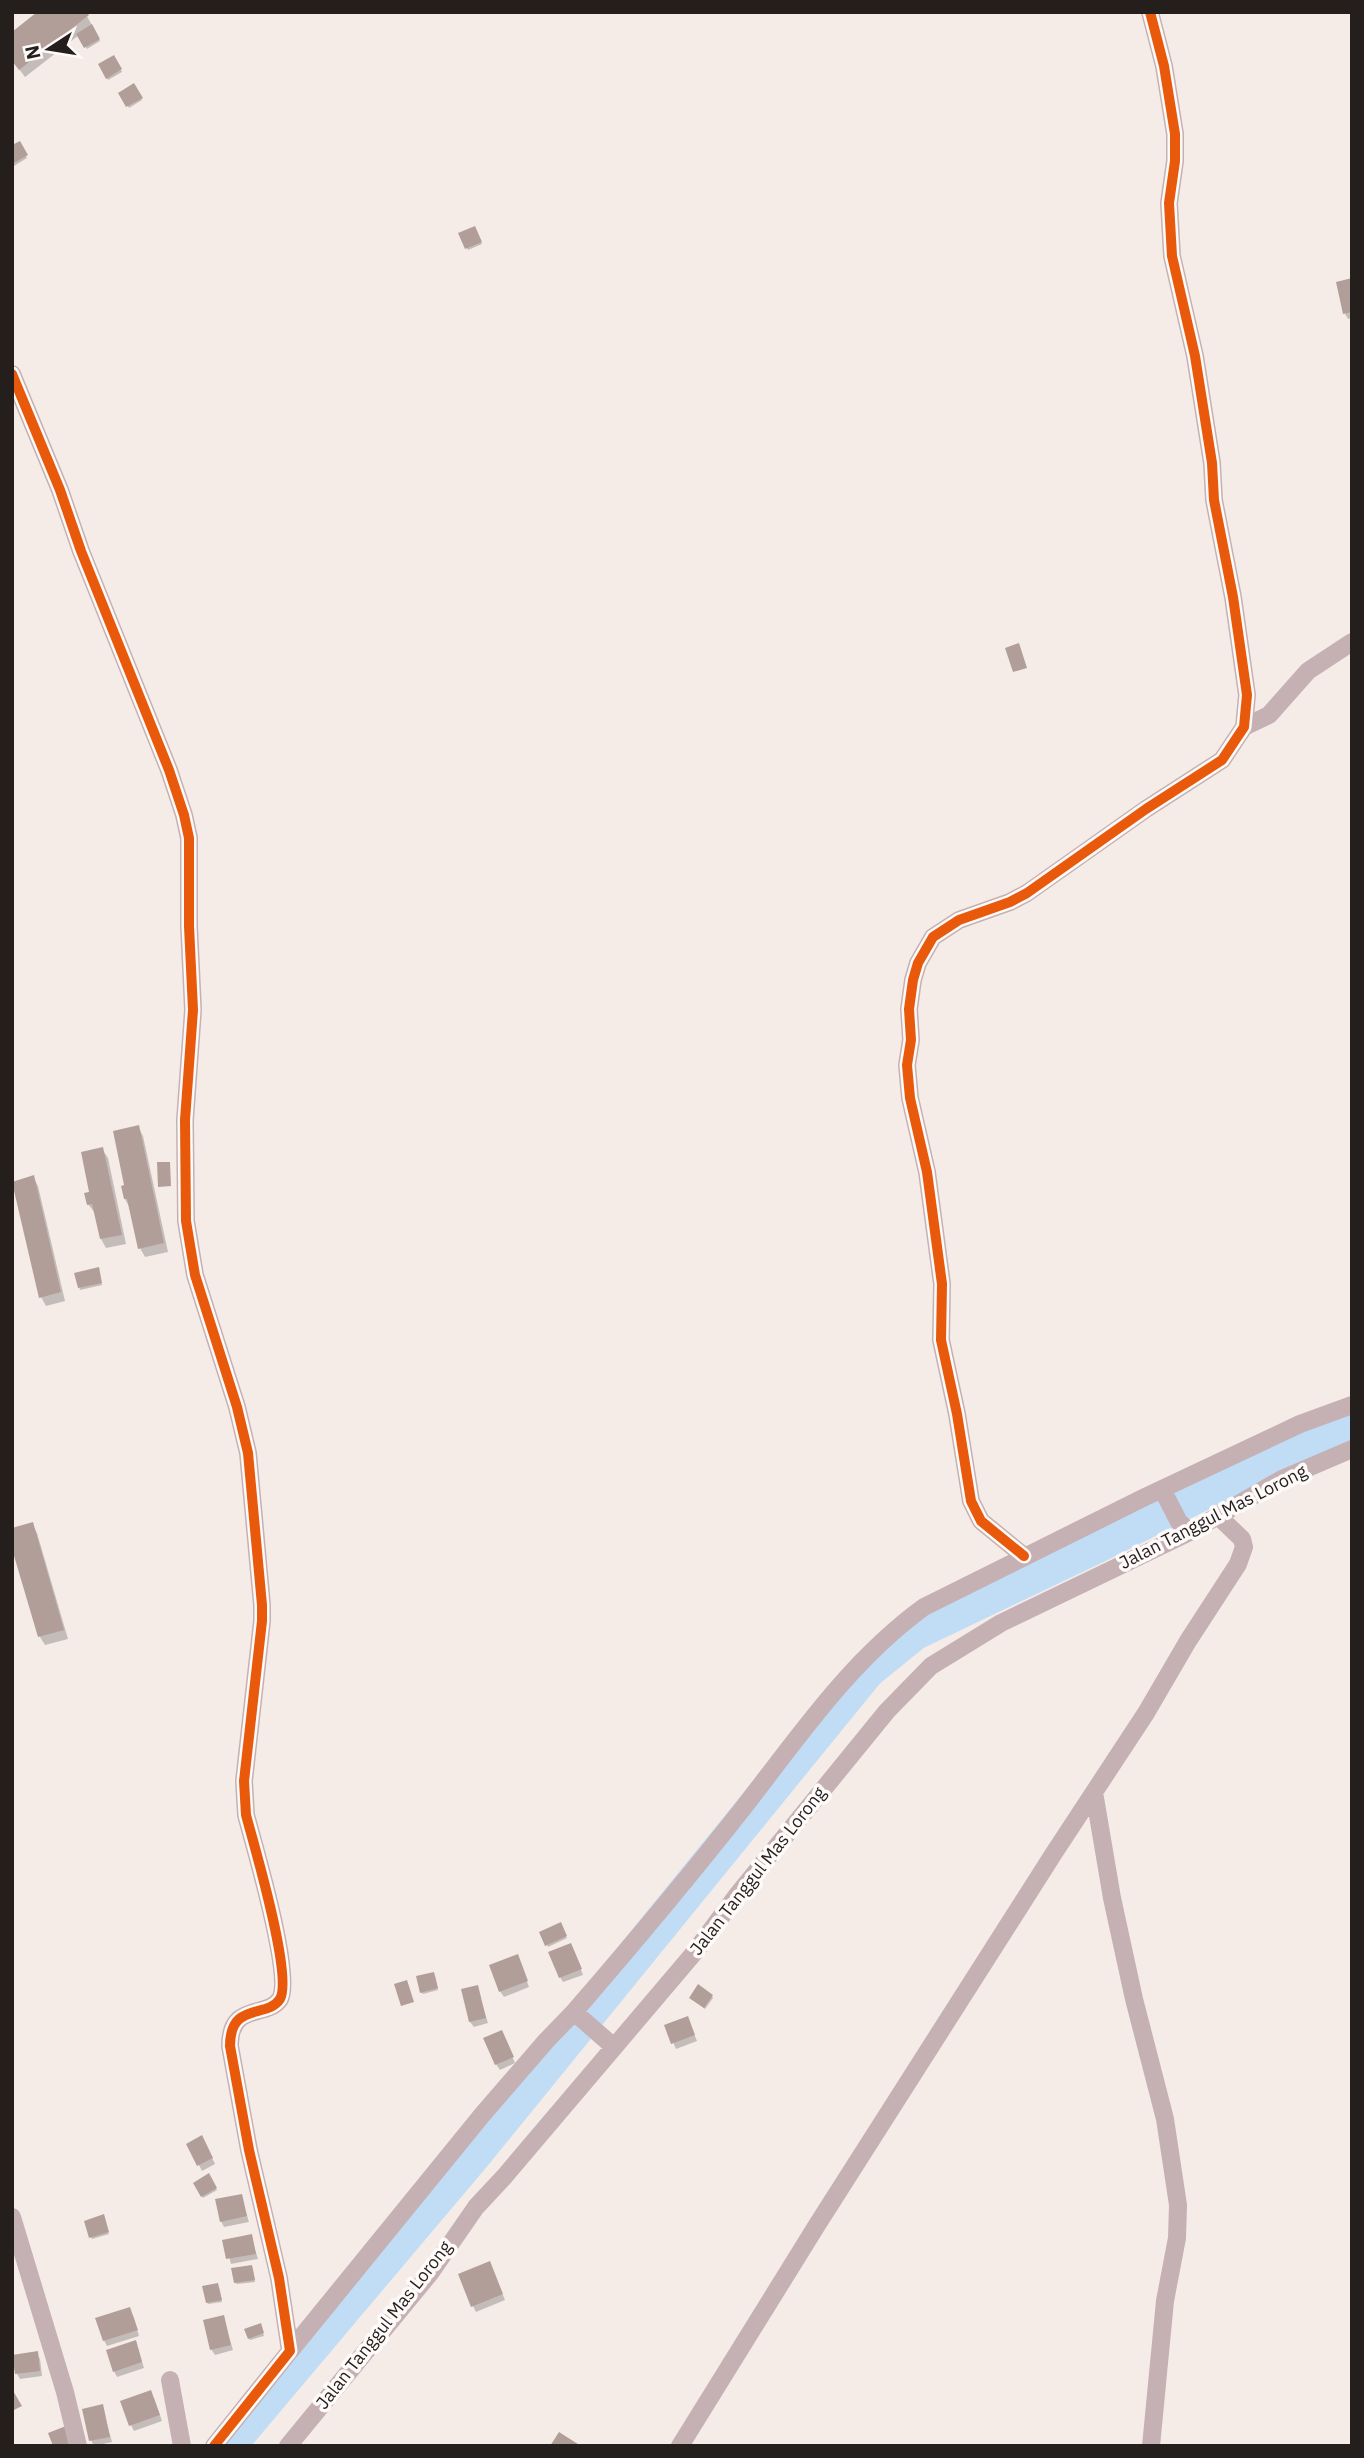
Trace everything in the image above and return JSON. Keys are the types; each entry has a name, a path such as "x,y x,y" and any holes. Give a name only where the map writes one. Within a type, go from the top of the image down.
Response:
{"street":[{"path":"1024,1556 981,1521 971,1501 965,1474 957,1414 941,1340 942,1284 927,1172 908,1081 911,1040 909,1009 913,980 923,953 933,937 944,928 1027,893 1146,809 1222,760 1244,727 1247,695 1233,597 1214,500 1212,463 1195,356 1172,256 1169,203 1175,161 1175,134 1164,66 1150,12"},
{"path":"12,374 169,770 189,838 193,1010 185,1119 186,1221 195,1275 237,1407 251,1475 262,1621 244,1796 246,1815 279,1949 283,1979 280,1999 275,2004 246,2015 236,2022 230,2035 230,2046 249,2150 279,2278 290,2351"},
{"path":"1244,727 1269,715 1308,671 1352,642"},
{"path":"214,2446 482,2115 546,2041 587,2023 677,1891 858,1664 893,1629 924,1607 1024,1556 1163,1492 1300,1424 1352,1405"},
{"name":"Jalan Tanggul Mas Lorong","path":"288,2446 431,2272 476,2207 694,1953 738,1894 880,1720 931,1666 1000,1623 1184,1527 1218,1516 1282,1479 1352,1449"},
{"path":"1163,1492 1184,1527"},
{"path":"680,2446 817,2225 1146,1713 1243,1553 1242,1539 1218,1516"},
{"path":"1094,1793 1112,1898 1134,1999 1165,2119 1178,2205 1177,2238 1165,2301 1151,2446"},
{"path":"587,2023 614,2047"},
{"path":"12,2217 65,2392 78,2446"},
{"path":"170,2380 182,2446"}],"building":[{"path":"37,12 87,12 89,15 19,70 12,61 12,32"},
{"path":"92,24 100,39 84,48 76,34"},
{"path":"114,55 122,69 106,79 98,64"},
{"path":"134,83 143,98 126,107 118,93"},
{"path":"20,141 28,155 12,164 12,145"},
{"path":"475,226 482,242 465,249 458,233"},
{"path":"1352,278 1352,312 1343,314 1336,282"},
{"path":"1019,643 1027,668 1013,672 1005,648"},
{"path":"139,1125 164,1243 138,1249 127,1199 124,1199 121,1186 124,1185 113,1131"},
{"path":"103,1147 122,1235 100,1239 92,1204 87,1205 84,1193 89,1192 81,1152"},
{"path":"157,1162 170,1162 171,1186 158,1187"},
{"path":"34,1175 61,1292 39,1298 12,1182"},
{"path":"99,1267 102,1283 78,1288 74,1273"},
{"path":"33,1522 64,1630 38,1637 12,1549 12,1528"},
{"path":"561,1922 567,1936 545,1946 539,1932"},
{"path":"571,1943 582,1969 559,1978 548,1952"},
{"path":"518,1954 528,1981 499,1992 489,1965"},
{"path":"434,1972 438,1988 420,1993 416,1976"},
{"path":"407,1980 414,2002 401,2006 394,1984"},
{"path":"698,1984 713,1995 704,2008 689,1998"},
{"path":"478,1985 486,2018 469,2022 461,1989"},
{"path":"688,2016 695,2035 671,2044 664,2025"},
{"path":"502,2030 514,2057 495,2065 483,2038"},
{"path":"202,2135 213,2158 197,2166 186,2144"},
{"path":"209,2173 217,2188 201,2197 193,2183"},
{"path":"242,2194 247,2216 220,2222 215,2199"},
{"path":"104,2214 109,2232 89,2238 84,2221"},
{"path":"252,2234 256,2254 226,2259 222,2240"},
{"path":"490,2261 503,2294 471,2307 458,2274"},
{"path":"252,2265 255,2280 234,2283 231,2268"},
{"path":"218,2283 222,2300 206,2303 202,2286"},
{"path":"130,2307 138,2330 103,2341 95,2318"},
{"path":"224,2315 231,2345 210,2350 203,2320"},
{"path":"261,2323 264,2333 248,2339 244,2329"},
{"path":"136,2340 142,2362 113,2372 106,2350"},
{"path":"38,2351 40,2371 15,2374 12,2355"},
{"path":"12,2389 22,2406 12,2411"},
{"path":"151,2390 160,2415 129,2426 120,2401"},
{"path":"103,2404 110,2437 89,2441 82,2409"},
{"path":"66,2426 74,2446 53,2446 48,2433"},
{"path":"559,2432 581,2446 550,2446"}],"waterway":[{"path":"227,2446 475,2152 867,1670 914,1632 1317,1435 1352,1425"}],"cycle path":[{"path":"1024,1556 981,1521 971,1501 957,1414 941,1340 942,1284 927,1172 910,1098 907,1065 911,1040 909,1009 918,963 933,937 959,920 1027,893 1146,809 1222,760 1244,727 1247,695 1233,597 1214,500 1212,463 1195,356 1172,256 1169,203 1175,161 1175,134 1164,66 1150,12"},
{"path":"12,374 169,770 189,838 193,1010 185,1120 186,1221 195,1275 237,1407 248,1453 262,1621 244,1781 246,1815 271,1910 283,1986 280,1999 274,2005 250,2013 236,2022 230,2046 249,2150 279,2278 290,2351 214,2446"}]}
